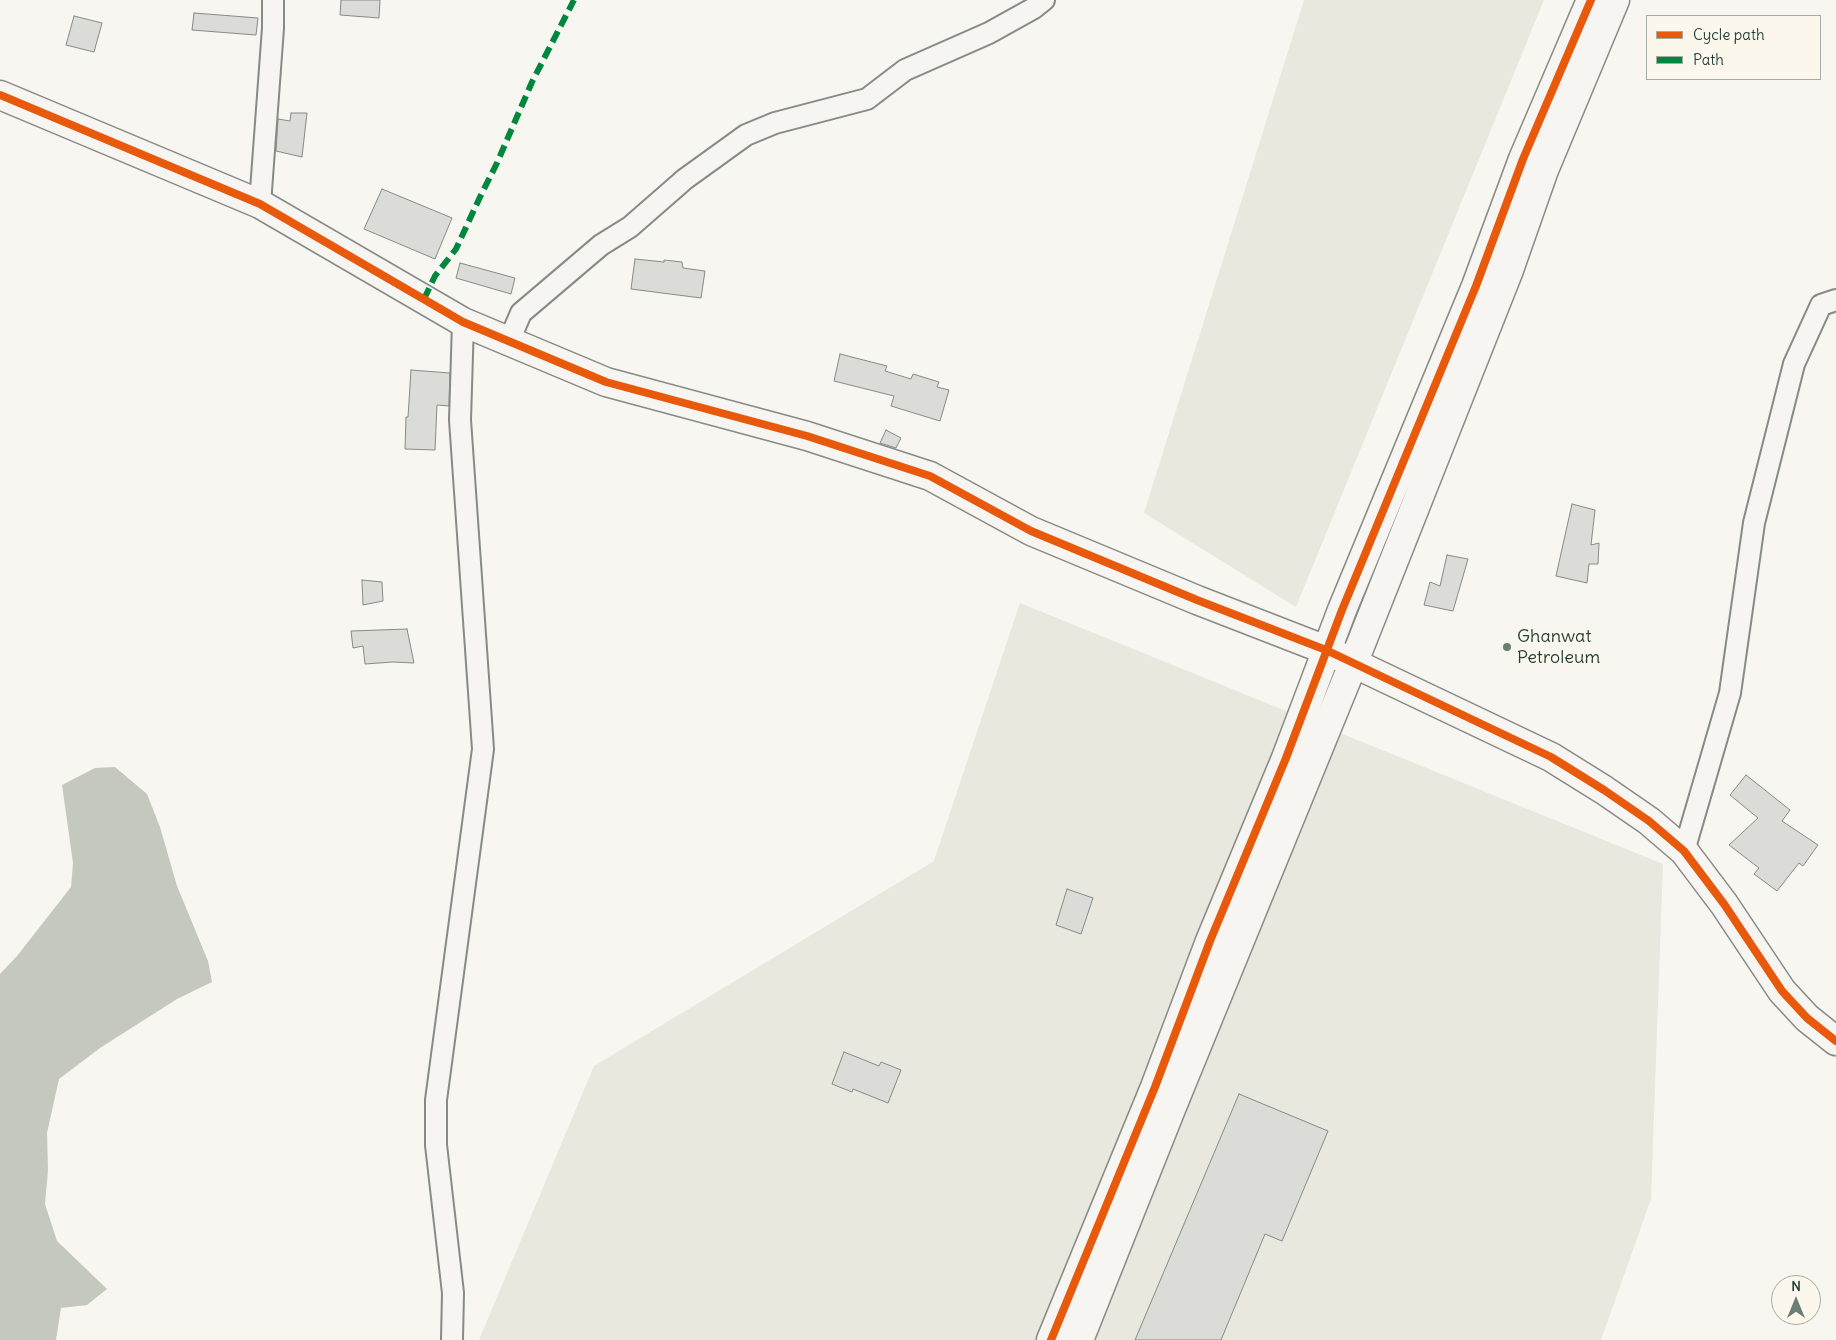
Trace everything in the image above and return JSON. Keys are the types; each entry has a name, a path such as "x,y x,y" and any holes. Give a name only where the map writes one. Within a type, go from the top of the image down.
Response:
{"street":[{"path":"260,204 273,28 273,0"},
{"path":"509,341 521,313 601,245 630,227 685,179 746,135 775,123 867,99 905,70 989,34 1034,8 1044,0"},
{"path":"1051,1340 1155,1087 1210,941 1286,758 1326,650 1476,286 1523,159 1591,0"},
{"path":"1079,1340 1170,1109 1354,664 1509,270 1544,170 1615,0"},
{"path":"0,95 260,204 463,322 606,382 807,436 930,476 1031,532 1326,650 1551,757 1641,816 1684,851 1724,904 1782,992 1807,1018 1836,1041"},
{"path":"1684,851 1730,693 1754,523 1794,364 1821,305 1836,300"},
{"path":"452,1340 453,1293 436,1145 436,1100 483,749 460,420 463,322"}],"shaded area":[{"path":"1304,0 1544,0 1296,607 1144,513"},
{"path":"1020,603 1663,864 1651,1199 1601,1340 479,1340 594,1066 934,861"},
{"path":"115,767 147,794 160,827 177,886 208,961 212,982 177,999 100,1048 59,1079 47,1133 48,1170 45,1204 57,1241 107,1289 87,1305 61,1308 56,1340 0,1340 0,974 17,956 71,887 73,863 62,785 95,768"}],"building":[{"path":"341,0 380,0 379,18 340,15"},
{"path":"194,13 258,18 256,35 192,30"},
{"path":"74,16 102,23 94,52 66,45"},
{"path":"291,113 307,113 302,157 276,151 278,119 290,121"},
{"path":"382,189 452,218 435,259 364,229"},
{"path":"635,259 682,262 683,268 705,271 701,298 631,289"},
{"path":"460,263 515,278 511,294 456,278"},
{"path":"840,354 887,366 885,371 911,379 913,374 939,382 937,387 949,390 940,421 891,406 894,396 834,381"},
{"path":"411,370 450,373 449,406 437,405 435,450 405,449"},
{"path":"886,430 901,438 896,448 880,443"},
{"path":"1572,504 1595,510 1591,545 1599,543 1598,564 1589,564 1587,583 1556,576"},
{"path":"1447,555 1468,559 1453,611 1424,605 1430,582 1440,586"},
{"path":"362,580 382,582 383,601 363,605"},
{"path":"407,629 414,663 365,664 363,646 353,648 351,631"},
{"path":"1746,775 1790,810 1782,821 1818,845 1803,866 1799,863 1777,891 1754,874 1759,868 1729,845 1758,818 1730,795"},
{"path":"1067,889 1093,898 1081,934 1056,925"},
{"path":"844,1052 879,1066 881,1062 901,1070 888,1103 853,1089 852,1092 832,1084"},
{"path":"1239,1094 1328,1131 1282,1241 1265,1234 1221,1340 1135,1340"}],"marked path":[{"path":"424,299 435,276 456,249 497,163 532,82 574,0"}],"cycle path":[{"path":"1051,1340 1155,1087 1210,941 1286,758 1342,610 1476,286 1523,159 1591,0"},
{"path":"0,95 260,204 463,322 606,382 807,436 930,476 1031,531 1197,600 1326,650 1551,757 1649,821 1684,851 1724,904 1782,991 1807,1018 1836,1041"}],"place":[{"name":"Ghanwat Petroleum","path":"1507,647"}]}
